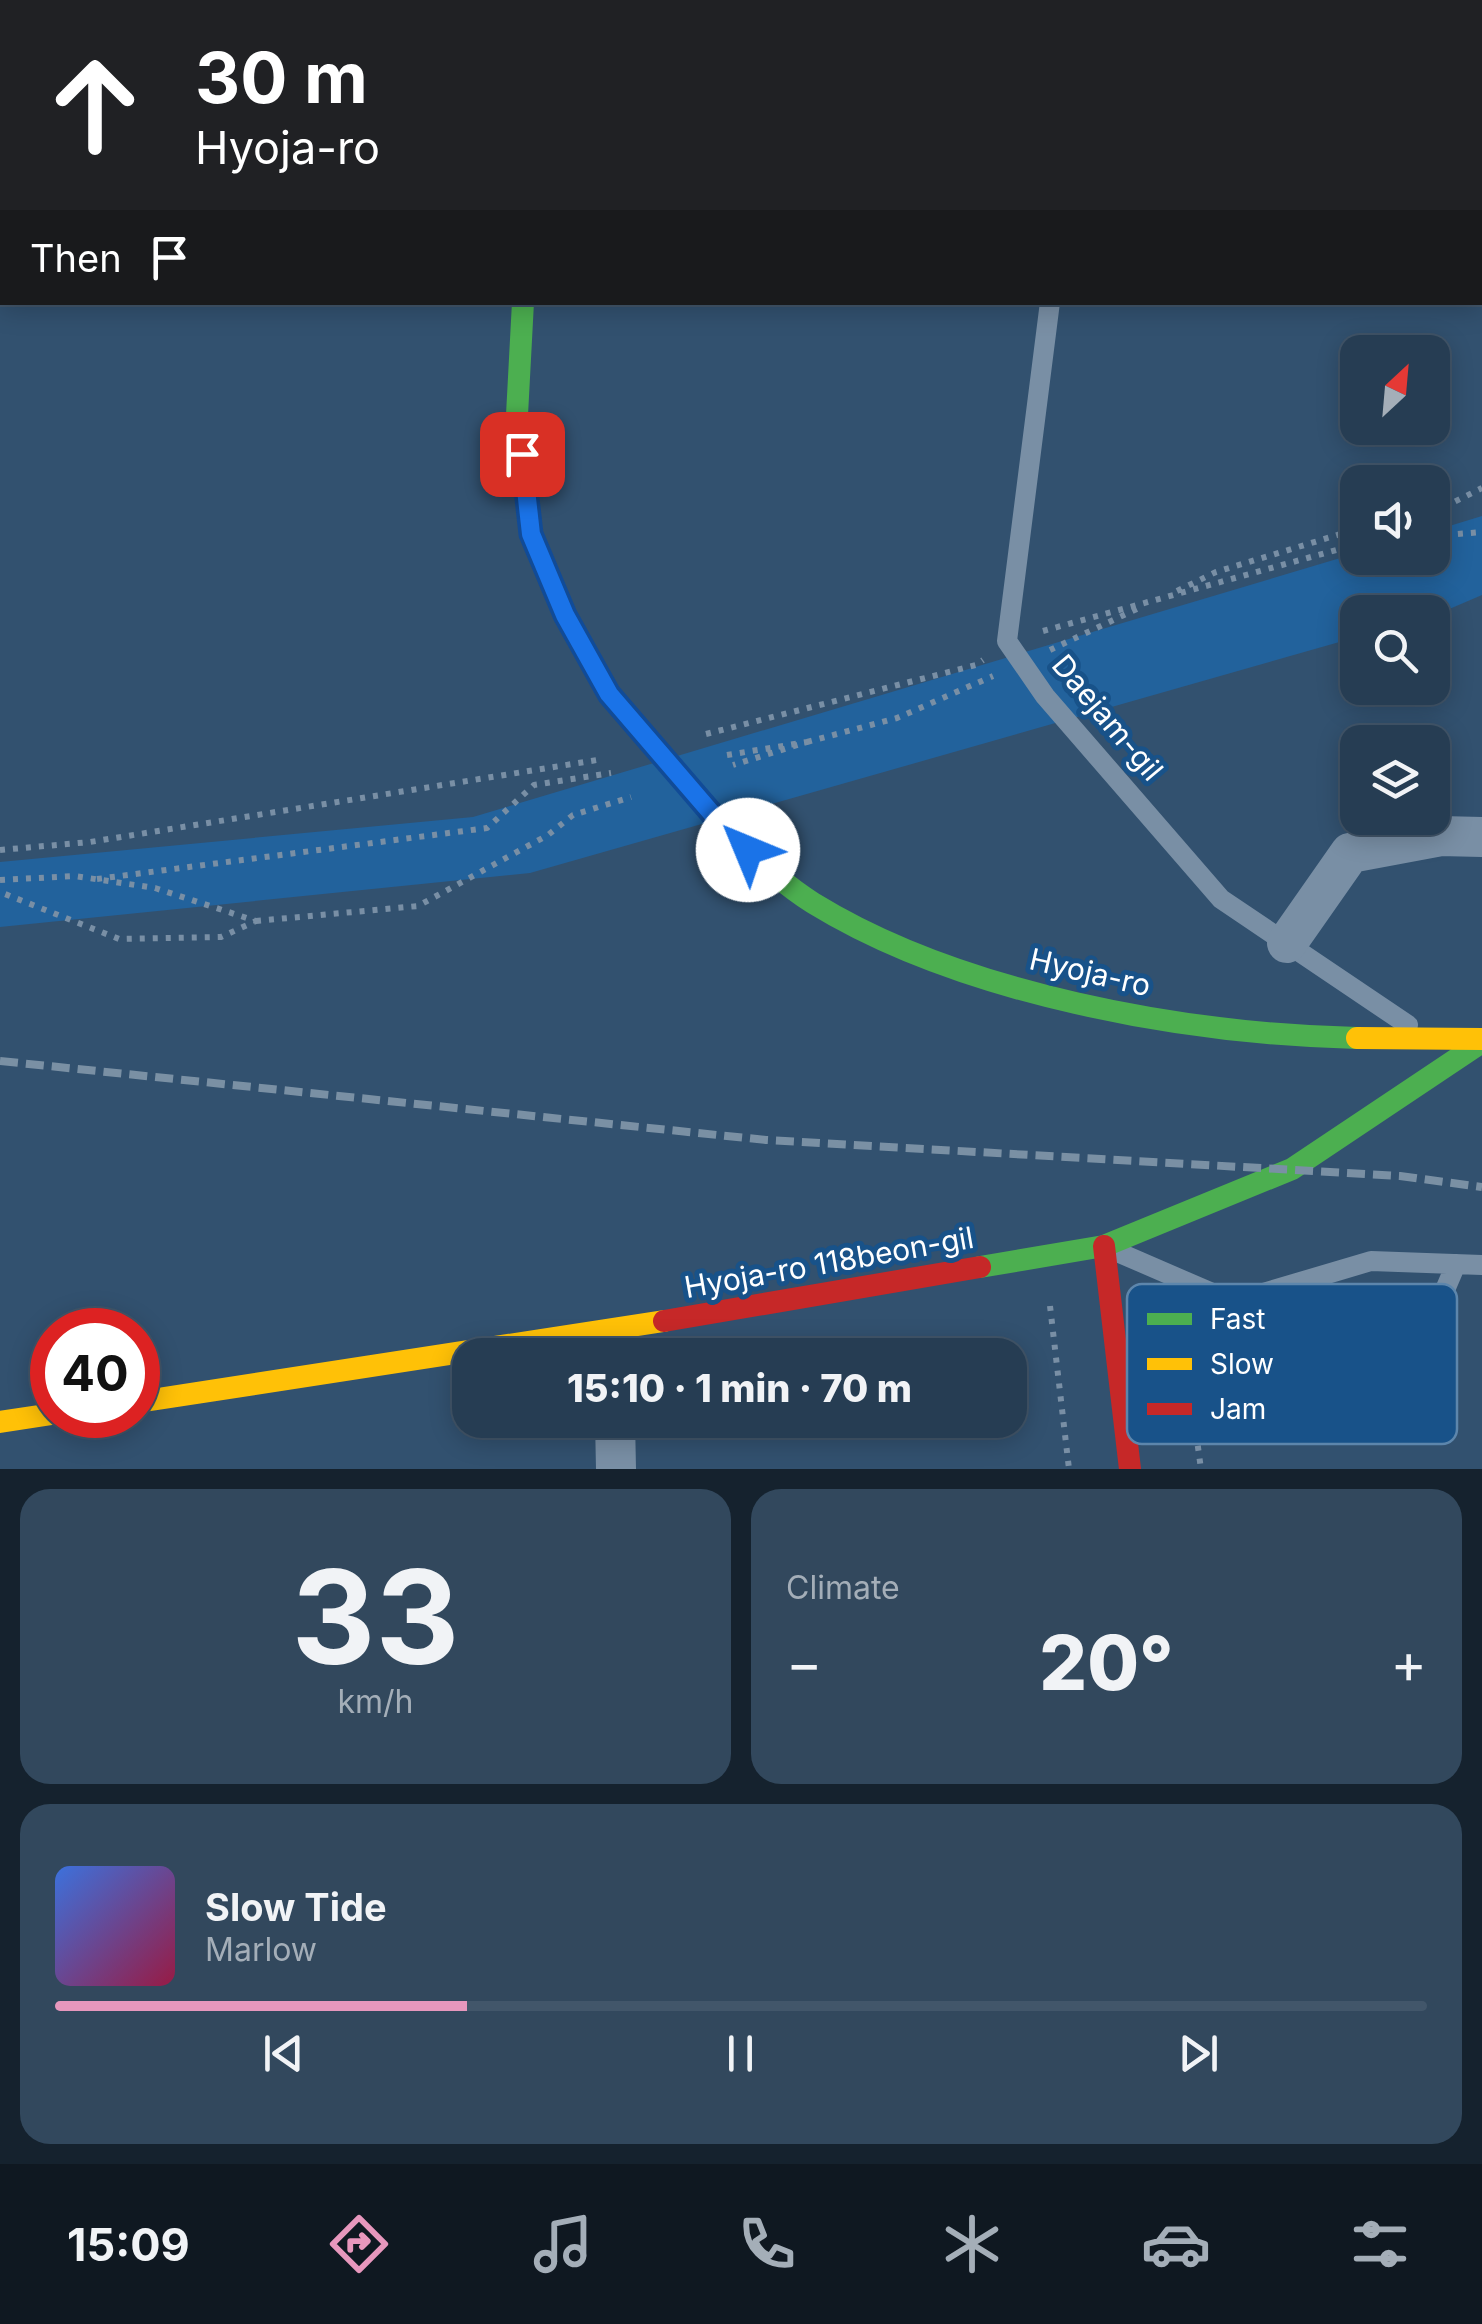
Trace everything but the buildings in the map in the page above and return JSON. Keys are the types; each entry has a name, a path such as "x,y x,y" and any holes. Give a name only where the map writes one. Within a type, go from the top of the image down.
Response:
{"street":[{"name":"Hyoja-ro","path":"523,305 517,414 531,534 565,615 609,694 726,830 793,890 880,938 989,978 1096,1010 1251,1034 1482,1040"},
{"path":"1287,943 1350,854 1441,836 1482,837"},
{"name":"Hyoja-ro 118beon-gil","path":"635,1338 1104,1246 1292,1169 1482,1040"},
{"path":"1104,1246 1127,1443"},
{"name":"Hyoja-ro 118beon-gil","path":"160,1399 452,1363"},
{"path":"0,1422 30,1417"},
{"path":"616,1438 616,1469"},
{"path":"1127,1444 1130,1469"}],"lane":[{"name":"Daejam-gil","path":"1050,305 1007,641 1045,696 1221,899 1430,1040"},
{"path":"1104,1246 1191,1284"},
{"path":"1294,1284 1371,1261 1482,1265"},
{"path":"1447,1284 1456,1264"}],"path":[{"path":"1450,504 1482,488"},
{"path":"1450,535 1482,532"},
{"path":"716,770 897,718 1216,572 1340,534"},
{"path":"709,758 806,742"},
{"path":"97,879 487,828 534,785 631,770"},
{"path":"0,892 119,939 221,937 256,922 418,906 548,836 572,815 644,792"},
{"path":"0,880 75,876 155,888 256,922"},
{"path":"1044,1256 1069,1469"},
{"path":"1174,1277 1175,1284"},
{"path":"1197,1444 1201,1469"}],"shaded area":[{"path":"1482,516 1482,595 1450,609 1450,595 1340,595 1340,642 530,873 0,927 0,862 473,817 1340,558 1340,575 1450,575 1450,526"}],"railway":[{"path":"0,1061 766,1140 1400,1176 1482,1187"}],"traffic: fast":[{"path":"523,305 517,415 531,534 565,615 609,694"},
{"path":"725,830 778,878 813,903 872,935 1005,985 1148,1018 1290,1035 1357,1038"},
{"path":"980,1267 1104,1246 1292,1169 1482,1042"}],"traffic: slow":[{"path":"1357,1038 1482,1039"},
{"path":"160,1399 664,1321"},
{"path":"0,1422 30,1417"}],"traffic: jam":[{"path":"609,694 725,830"},
{"path":"1104,1246 1127,1443"},
{"path":"664,1321 980,1267"},
{"path":"1127,1444 1130,1469"}],"route":[{"path":"522,454 531,534 565,615 609,694 726,830 748,850"}]}
